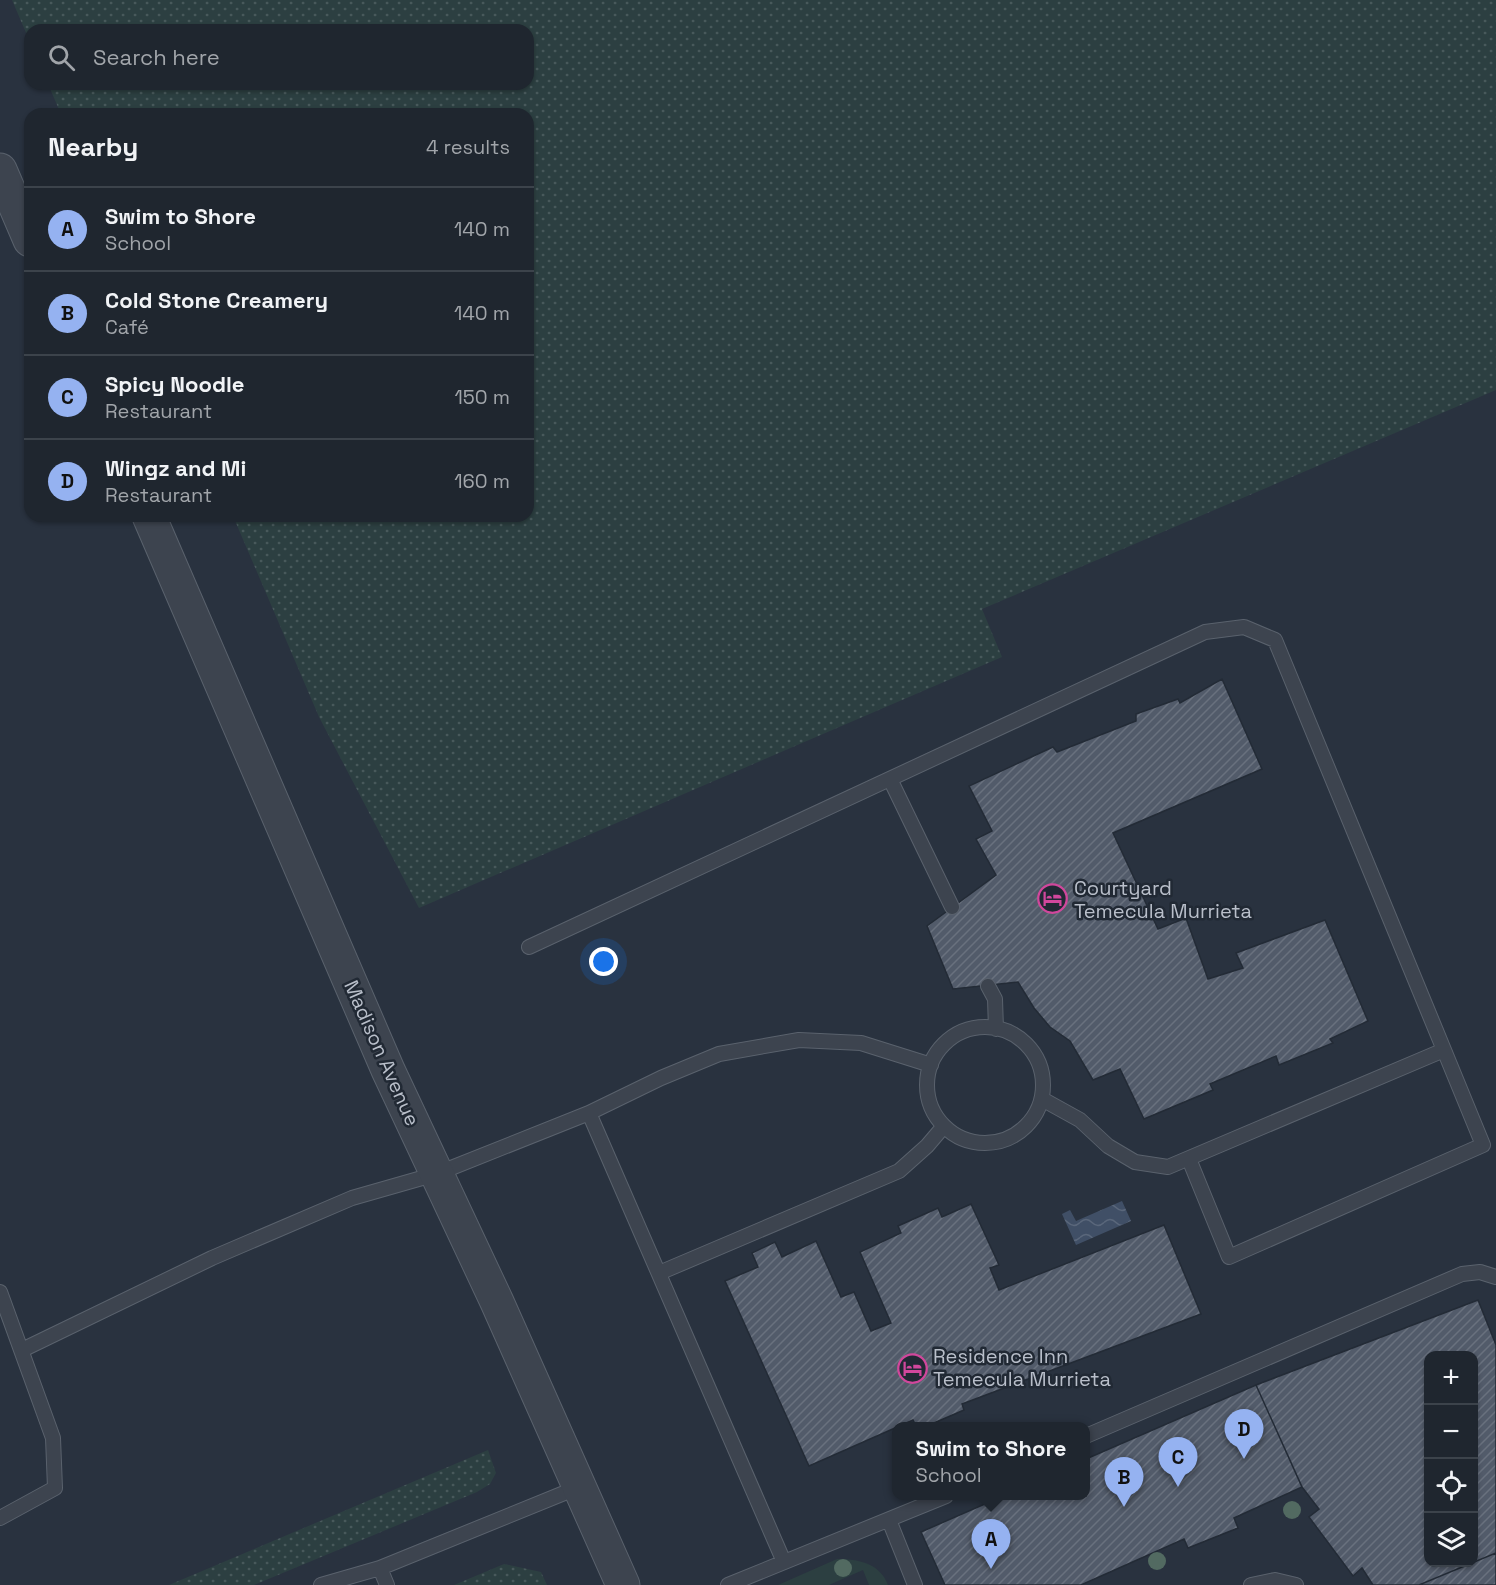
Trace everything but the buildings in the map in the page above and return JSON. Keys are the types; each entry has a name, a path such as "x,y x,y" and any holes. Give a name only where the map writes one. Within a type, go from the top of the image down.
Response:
{"street":[{"path":"0,170 24,226"},
{"name":"Madison Avenue","path":"152,522 380,1051 581,1486 623,1585"}],"lane":[{"path":"529,947 1205,632 1244,627 1275,640 1483,1145 1229,1257 1189,1159"},
{"path":"890,779 952,907"},
{"path":"988,986 995,999 996,1029"},
{"path":"975,1028 996,1029 1018,1037 1033,1053 1042,1073 1044,1086 1042,1100 1038,1112 1021,1131 997,1142 984,1144 971,1142 959,1137 944,1126 932,1109 927,1080 938,1052 948,1041 960,1033 975,1028"},
{"path":"22,1350 223,1253 352,1198 436,1174 589,1113 661,1078 719,1054 799,1040 861,1043 931,1065"},
{"path":"1042,1100 1080,1120 1108,1146 1135,1161 1168,1167 1444,1050"},
{"path":"589,1113 784,1562"},
{"path":"659,1272 899,1171 927,1146 944,1126"},
{"path":"1090,1434 1462,1274 1480,1272 1496,1277"},
{"path":"0,1292 53,1438 55,1488 0,1518"},
{"path":"321,1585 380,1568 581,1486"},
{"path":"728,1585 936,1500"},
{"path":"889,1520 915,1585"},
{"path":"380,1568 387,1585"},
{"path":"1251,1585 1275,1580 1296,1585"}],"shaded area":[{"path":"12,0 1496,0 1496,390 982,609 1002,657 419,908 319,717 236,522 534,522 534,108 58,108 51,90 534,90 534,24 24,24 24,28"},
{"path":"488,1450 496,1473 490,1484 477,1492 254,1585 169,1585"},
{"path":"837,1559 860,1561 874,1567 888,1585 869,1585 863,1570 829,1585 778,1585"},
{"path":"504,1564 541,1572 547,1585 454,1585"}],"water":[{"path":"1122,1201 1131,1221 1076,1245 1062,1214 1070,1210 1076,1221"}],"place":[{"name":"Courtyard Temecula Murrieta","path":"1053,899"},
{"name":"Residence Inn Temecula Murrieta","path":"912,1368"},
{"name":"Wingz and Mi","path":"1244,1459"},
{"name":"Spicy Noodle","path":"1178,1487"},
{"name":"Cold Stone Creamery","path":"1124,1507"},
{"name":"Swim to Shore","path":"991,1569"}]}
